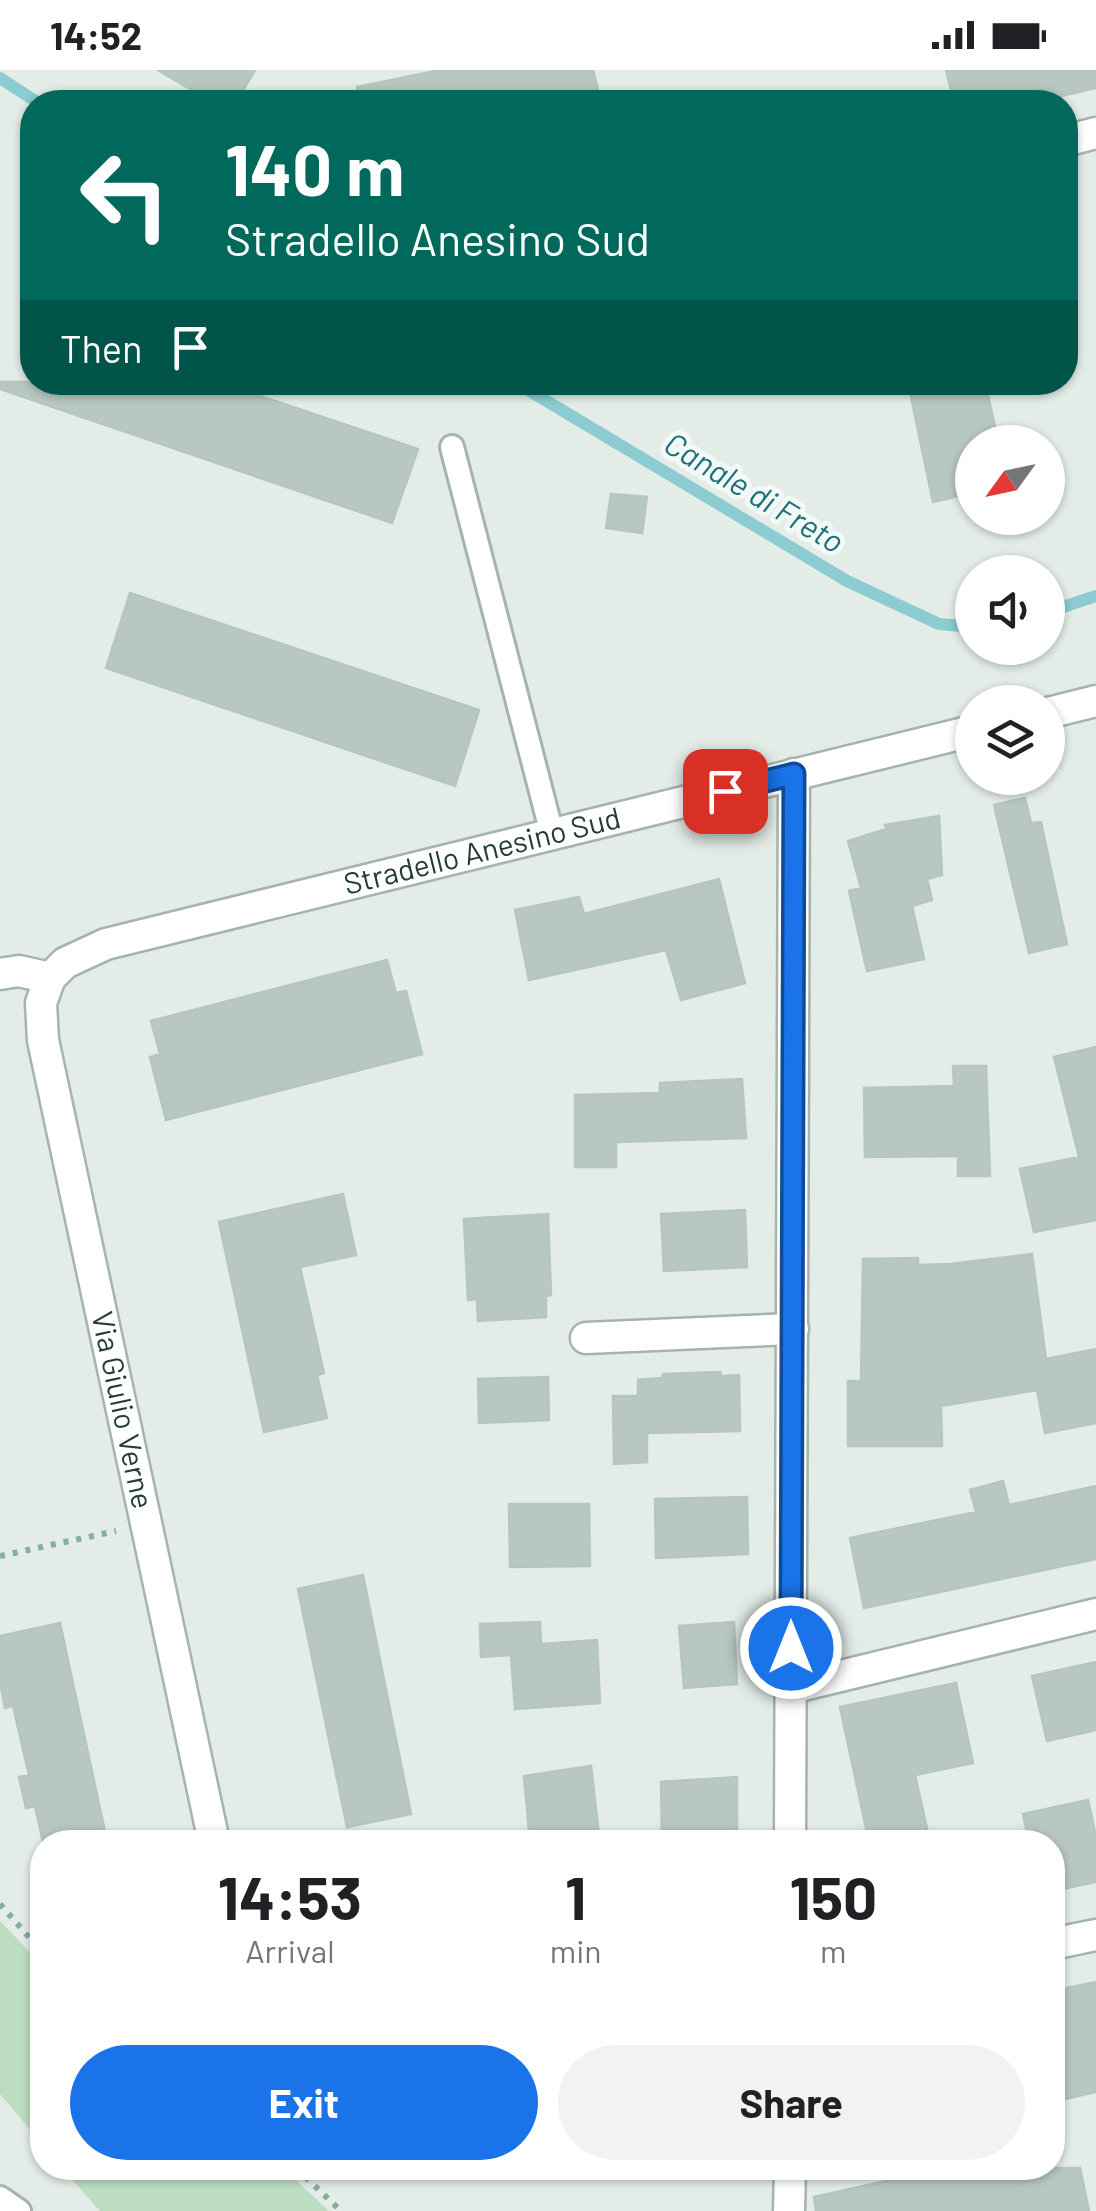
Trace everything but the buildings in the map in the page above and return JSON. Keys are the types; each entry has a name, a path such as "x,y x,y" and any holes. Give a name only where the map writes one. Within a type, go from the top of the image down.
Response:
{"street":[{"path":"1065,709 1096,702"},
{"name":"Stradello Anesino Sud","path":"50,978 66,963 106,944 955,735"},
{"path":"790,1830 794,774"},
{"path":"0,974 20,972 50,978"},
{"name":"Via Giulio Verne","path":"50,978 42,1003 43,1040 211,1830"},
{"path":"586,1338 792,1329"},
{"path":"791,1688 1096,1614"},
{"path":"1065,1941 1096,1934"},
{"path":"790,2180 790,2211"}],"lane":[{"path":"452,447 552,834"},
{"path":"0,2198 19,2211"}],"path":[{"path":"0,1556 146,1525"},
{"path":"0,1904 30,1938"},
{"path":"309,2180 341,2211"}],"green space":[{"path":"0,1921 30,1952 30,2130 0,2094"},
{"path":"73,2180 296,2180 329,2211 100,2211"}],"waterway":[{"name":"Canale di Freto","path":"0,78 20,91"},
{"name":"Canale di Freto","path":"537,395 847,581 939,624 955,625"},
{"name":"Canale di Freto","path":"1065,606 1096,596"}],"route":[{"path":"725,791 794,774 791,1648"}]}
